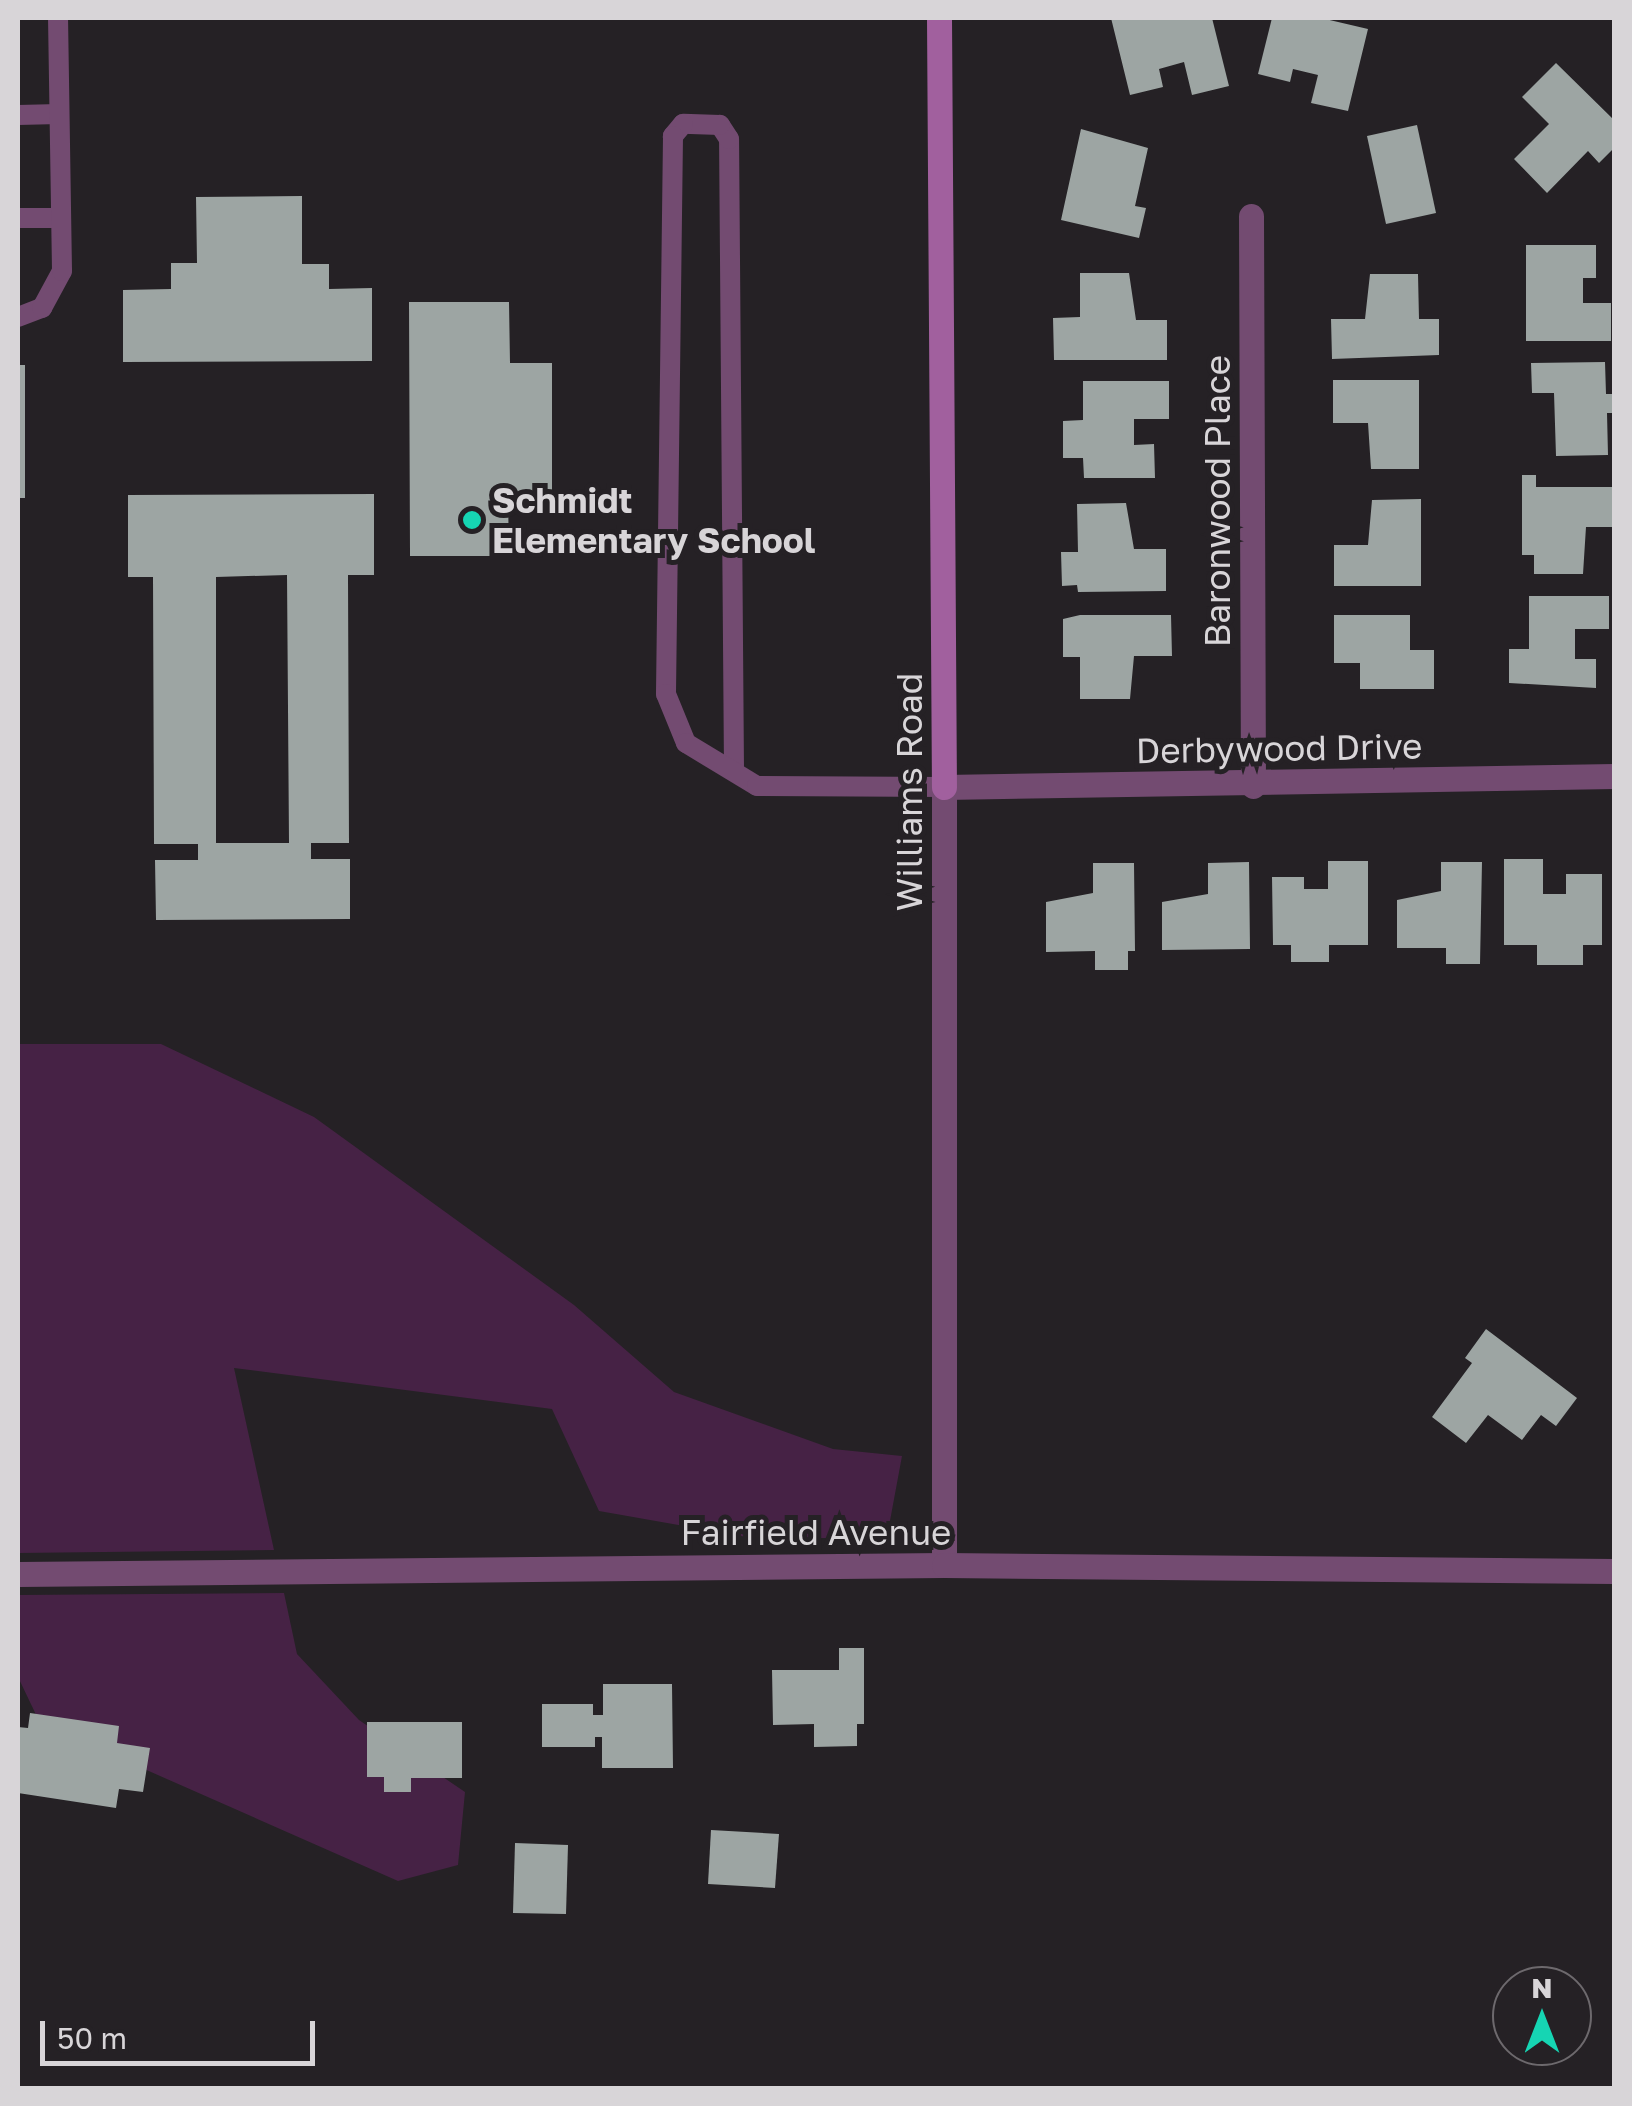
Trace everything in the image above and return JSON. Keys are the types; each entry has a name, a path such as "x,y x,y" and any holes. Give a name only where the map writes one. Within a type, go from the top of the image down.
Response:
{"street":[{"name":"Williams Road","path":"938,18 944,787 944,1565"},
{"name":"Baronwood Place","path":"1250,216 1253,786"},
{"name":"Derbywood Drive","path":"944,787 1253,786 1614,776"},
{"name":"Fairfield Avenue","path":"18,1574 944,1565 1614,1572"}],"lane":[{"path":"18,316 42,308 56,291 60,218 58,18"},
{"path":"18,114 59,114"},
{"path":"734,769 729,139 720,125 683,124 674,136 666,694 686,743 757,786 944,787"},
{"path":"18,218 60,218"}],"shaded area":[{"path":"18,1044 161,1044 314,1117 574,1305 674,1392 833,1449 902,1456 887,1537 758,1539 599,1511 552,1409 234,1368 274,1550 18,1553"},
{"path":"284,1593 297,1654 359,1720 465,1792 458,1865 398,1881 40,1723 18,1677 18,1595"}],"building":[{"path":"1111,18 1212,18 1229,86 1192,95 1184,62 1159,69 1163,87 1130,95"},
{"path":"1272,18 1321,18 1368,29 1348,111 1311,103 1318,75 1293,69 1290,82 1258,74"},
{"path":"1556,63 1614,120 1614,148 1599,163 1588,151 1547,193 1514,159 1549,124 1522,97"},
{"path":"1417,125 1436,213 1386,224 1367,136"},
{"path":"1081,129 1148,148 1135,206 1146,208 1139,238 1061,220"},
{"path":"302,196 302,264 329,264 329,289 372,288 372,361 123,362 123,290 171,289 171,263 197,263 196,197"},
{"path":"1526,245 1596,245 1596,278 1583,278 1583,303 1611,303 1611,341 1526,341"},
{"path":"1080,273 1129,273 1136,320 1167,320 1167,360 1054,360 1053,318 1080,317"},
{"path":"1370,274 1418,274 1419,319 1439,319 1439,355 1332,359 1331,319 1365,319"},
{"path":"409,302 509,302 510,363 552,363 552,496 508,496 509,556 410,556"},
{"path":"1605,362 1606,394 1614,394 1614,413 1607,413 1608,455 1556,456 1554,393 1532,393 1531,363"},
{"path":"18,365 25,365 25,498 18,498"},
{"path":"1333,380 1419,380 1419,469 1371,469 1368,423 1333,423"},
{"path":"1083,381 1169,381 1169,419 1134,419 1134,445 1154,444 1155,478 1084,478 1083,458 1063,458 1063,421 1083,420"},
{"path":"1522,475 1536,475 1536,487 1614,487 1614,527 1586,527 1583,574 1534,574 1534,555 1522,555"},
{"path":"374,494 374,575 348,575 349,843 311,843 311,859 350,859 350,919 156,920 155,860 198,860 198,844 154,844 153,577 128,577 128,495","holes":["287,575 289,843 216,843 216,577"]},
{"path":"1421,499 1421,586 1334,586 1334,545 1368,545 1372,500"},
{"path":"1126,503 1134,549 1166,549 1166,591 1078,592 1077,585 1062,586 1061,552 1078,552 1077,504"},
{"path":"1529,596 1609,596 1609,629 1575,629 1575,659 1596,659 1596,688 1509,683 1509,649 1529,649"},
{"path":"1080,615 1171,615 1172,656 1134,656 1130,699 1080,699 1080,657 1063,657 1063,619"},
{"path":"1334,615 1410,615 1410,650 1434,650 1434,689 1360,689 1360,663 1334,663"},
{"path":"1504,859 1543,859 1543,894 1566,894 1566,874 1602,874 1602,945 1583,945 1583,965 1537,965 1537,945 1504,945"},
{"path":"1328,861 1368,861 1368,945 1329,945 1329,962 1291,962 1291,945 1273,945 1272,877 1304,877 1304,889 1328,889"},
{"path":"1249,862 1250,949 1162,950 1162,902 1208,894 1208,863"},
{"path":"1441,862 1482,862 1480,964 1446,964 1446,948 1397,948 1397,900 1441,891"},
{"path":"1093,863 1134,863 1135,951 1128,951 1128,970 1095,970 1095,951 1046,952 1046,902 1093,893"},
{"path":"1486,1329 1577,1398 1556,1426 1541,1415 1522,1440 1488,1415 1466,1443 1432,1417 1472,1363 1465,1358"},
{"path":"839,1648 864,1648 864,1724 857,1724 857,1746 814,1747 814,1724 773,1725 772,1670 839,1670"},
{"path":"603,1684 672,1684 673,1768 602,1768 602,1737 595,1737 595,1747 542,1747 542,1704 593,1704 593,1715 603,1715"},
{"path":"30,1713 119,1726 117,1743 150,1748 143,1792 119,1789 116,1808 18,1793 18,1727 28,1728"},
{"path":"367,1722 462,1722 462,1778 411,1778 411,1792 384,1792 384,1777 367,1777"},
{"path":"711,1830 779,1834 775,1888 708,1884"},
{"path":"515,1843 568,1845 566,1914 513,1913"}],"place":[{"name":"Schmidt Elementary School","path":"472,520"}]}
